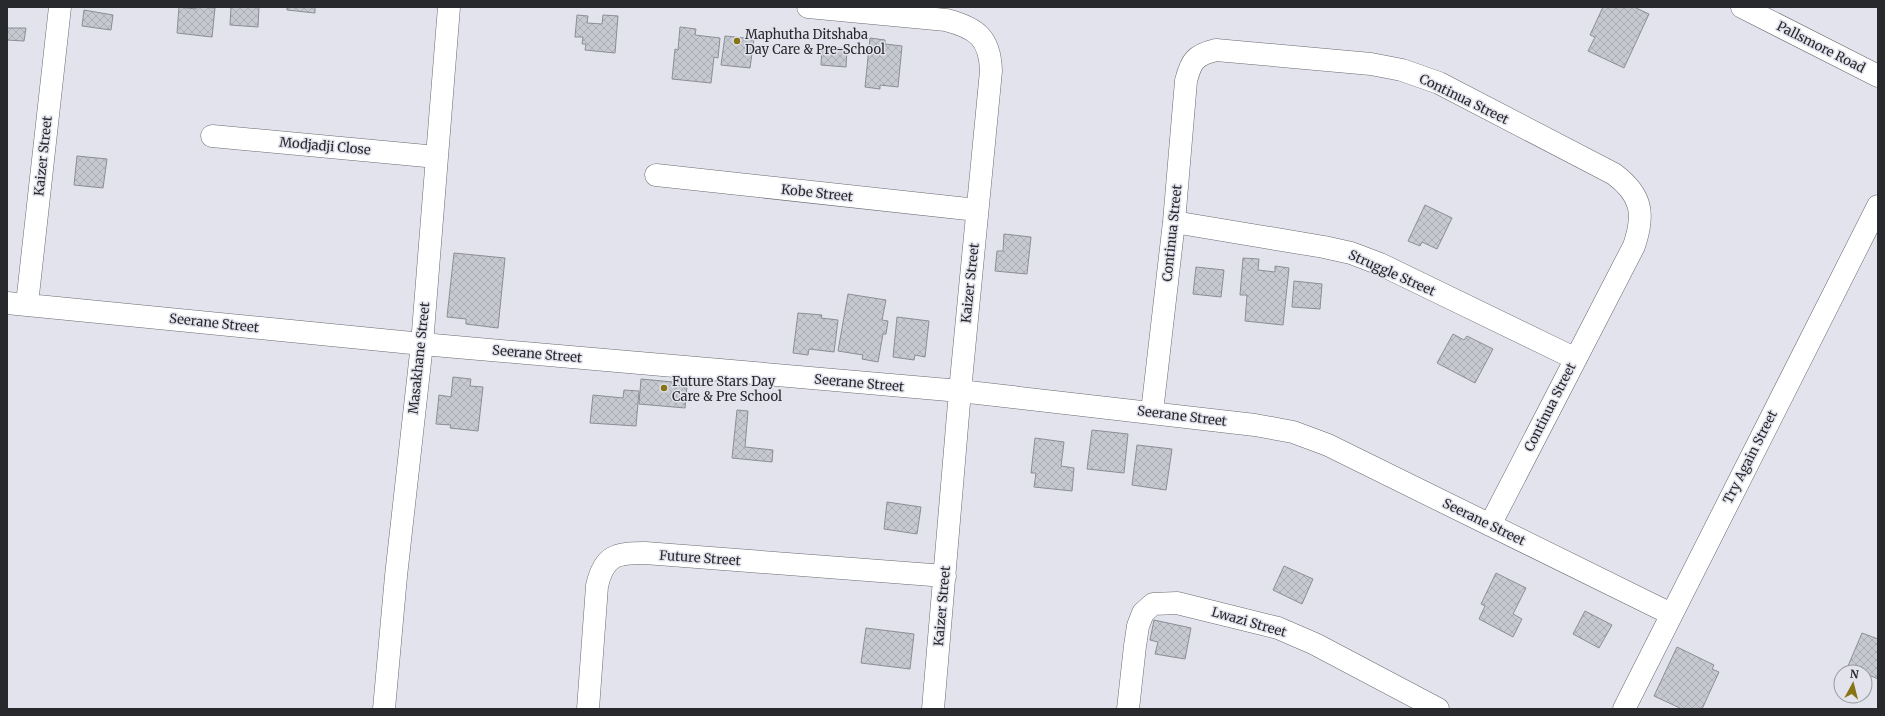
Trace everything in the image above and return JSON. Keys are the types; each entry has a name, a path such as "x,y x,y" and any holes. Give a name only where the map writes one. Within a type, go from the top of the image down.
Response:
{"street":[{"name":"Kaizer Street","path":"17,304 60,7"},
{"name":"Masakhane Street","path":"384,709 396,576 422,344 449,7"},
{"name":"Kaizer Street","path":"808,7 946,20 962,24 974,31 982,38 988,47 991,71 960,391 933,709"},
{"name":"Pallsmore Road","path":"1742,7 1878,76"},
{"name":"Continua Street","path":"1152,412 1174,222 1186,80 1189,68 1195,59 1203,53 1216,50 1371,64 1402,70 1439,83 1614,174 1628,184 1636,197 1640,213 1639,230 1634,246 1574,358 1490,525"},
{"name":"Modjadji Close","path":"212,136 437,157"},
{"name":"Kobe Street","path":"656,175 978,210"},
{"name":"Try Again Street","path":"1624,709 1878,206"},
{"name":"Struggle Street","path":"1174,222 1324,247 1351,253 1380,264 1574,358"},
{"name":"Seerane Street","path":"17,304 422,344 960,391 1152,412 1255,425 1293,432 1328,445 1671,614"},
{"name":"Future Street","path":"588,709 596,586 600,572 607,561 616,555 645,553 944,576"},
{"name":"Lwazi Street","path":"1128,709 1138,626 1143,613 1153,604 1177,602 1278,628 1316,644 1438,709"}],"building":[{"path":"179,7 196,9 197,7 215,8 212,37 177,33"},
{"path":"231,7 259,7 258,27 230,25"},
{"path":"287,7 315,7 315,13 287,10"},
{"path":"1603,7 1634,7 1649,14 1624,68 1588,51 1595,37 1590,35"},
{"path":"84,10 113,15 111,30 82,26"},
{"path":"577,15 588,16 587,23 602,24 603,15 618,16 615,53 585,50 586,44 582,44 583,37 575,37"},
{"path":"680,27 696,29 695,35 720,38 718,58 714,57 711,83 672,79 675,49 678,50"},
{"path":"7,28 26,28 24,41 7,40"},
{"path":"725,36 754,39 750,68 721,65"},
{"path":"870,38 885,40 885,44 902,46 898,87 880,85 880,89 865,87"},
{"path":"822,46 847,49 846,67 821,65"},
{"path":"77,156 107,159 103,188 74,185"},
{"path":"1425,205 1452,218 1437,249 1422,242 1420,246 1408,241"},
{"path":"1004,234 1031,237 1027,274 995,271 997,251 1003,251"},
{"path":"454,253 505,258 498,328 466,324 466,319 447,317"},
{"path":"1243,258 1259,259 1258,270 1275,272 1275,266 1289,268 1283,325 1245,321 1247,295 1240,295"},
{"path":"1196,267 1224,270 1221,297 1193,294"},
{"path":"1294,281 1322,284 1320,309 1292,307"},
{"path":"848,294 886,300 882,320 888,321 886,334 883,334 878,362 862,359 863,355 838,351"},
{"path":"798,313 822,315 821,318 838,320 834,352 809,349 808,355 793,353"},
{"path":"897,317 929,321 925,357 915,355 914,360 893,357"},
{"path":"1453,334 1464,340 1467,336 1493,349 1475,383 1437,363"},
{"path":"453,377 471,379 470,386 483,387 478,431 450,428 451,425 436,424 439,395 451,397"},
{"path":"641,379 673,382 672,385 687,386 685,408 639,404"},
{"path":"624,390 639,391 636,426 590,423 593,395 623,398"},
{"path":"737,410 748,411 745,447 773,450 772,462 732,458"},
{"path":"1092,430 1128,434 1124,473 1087,469"},
{"path":"1035,438 1064,442 1061,466 1074,468 1072,491 1034,487 1036,473 1031,473"},
{"path":"1137,445 1172,449 1166,490 1132,485"},
{"path":"887,502 921,507 917,534 884,529"},
{"path":"1284,566 1313,579 1302,604 1273,590"},
{"path":"1496,573 1526,588 1513,614 1522,619 1513,637 1479,619 1485,606 1481,604"},
{"path":"1585,611 1612,625 1599,648 1573,634"},
{"path":"1154,620 1191,628 1185,659 1155,654 1158,642 1150,640"},
{"path":"866,628 914,634 910,669 861,663"},
{"path":"1862,633 1878,639 1878,679 1873,677 1873,664 1849,664"},
{"path":"1677,647 1714,665 1712,669 1719,672 1702,709 1682,709 1654,696"}],"place":[{"name":"Maphutha Ditshaba Day Care & Pre-School","path":"737,41"},
{"name":"Future Stars Day Care & Pre School","path":"664,388"}]}
